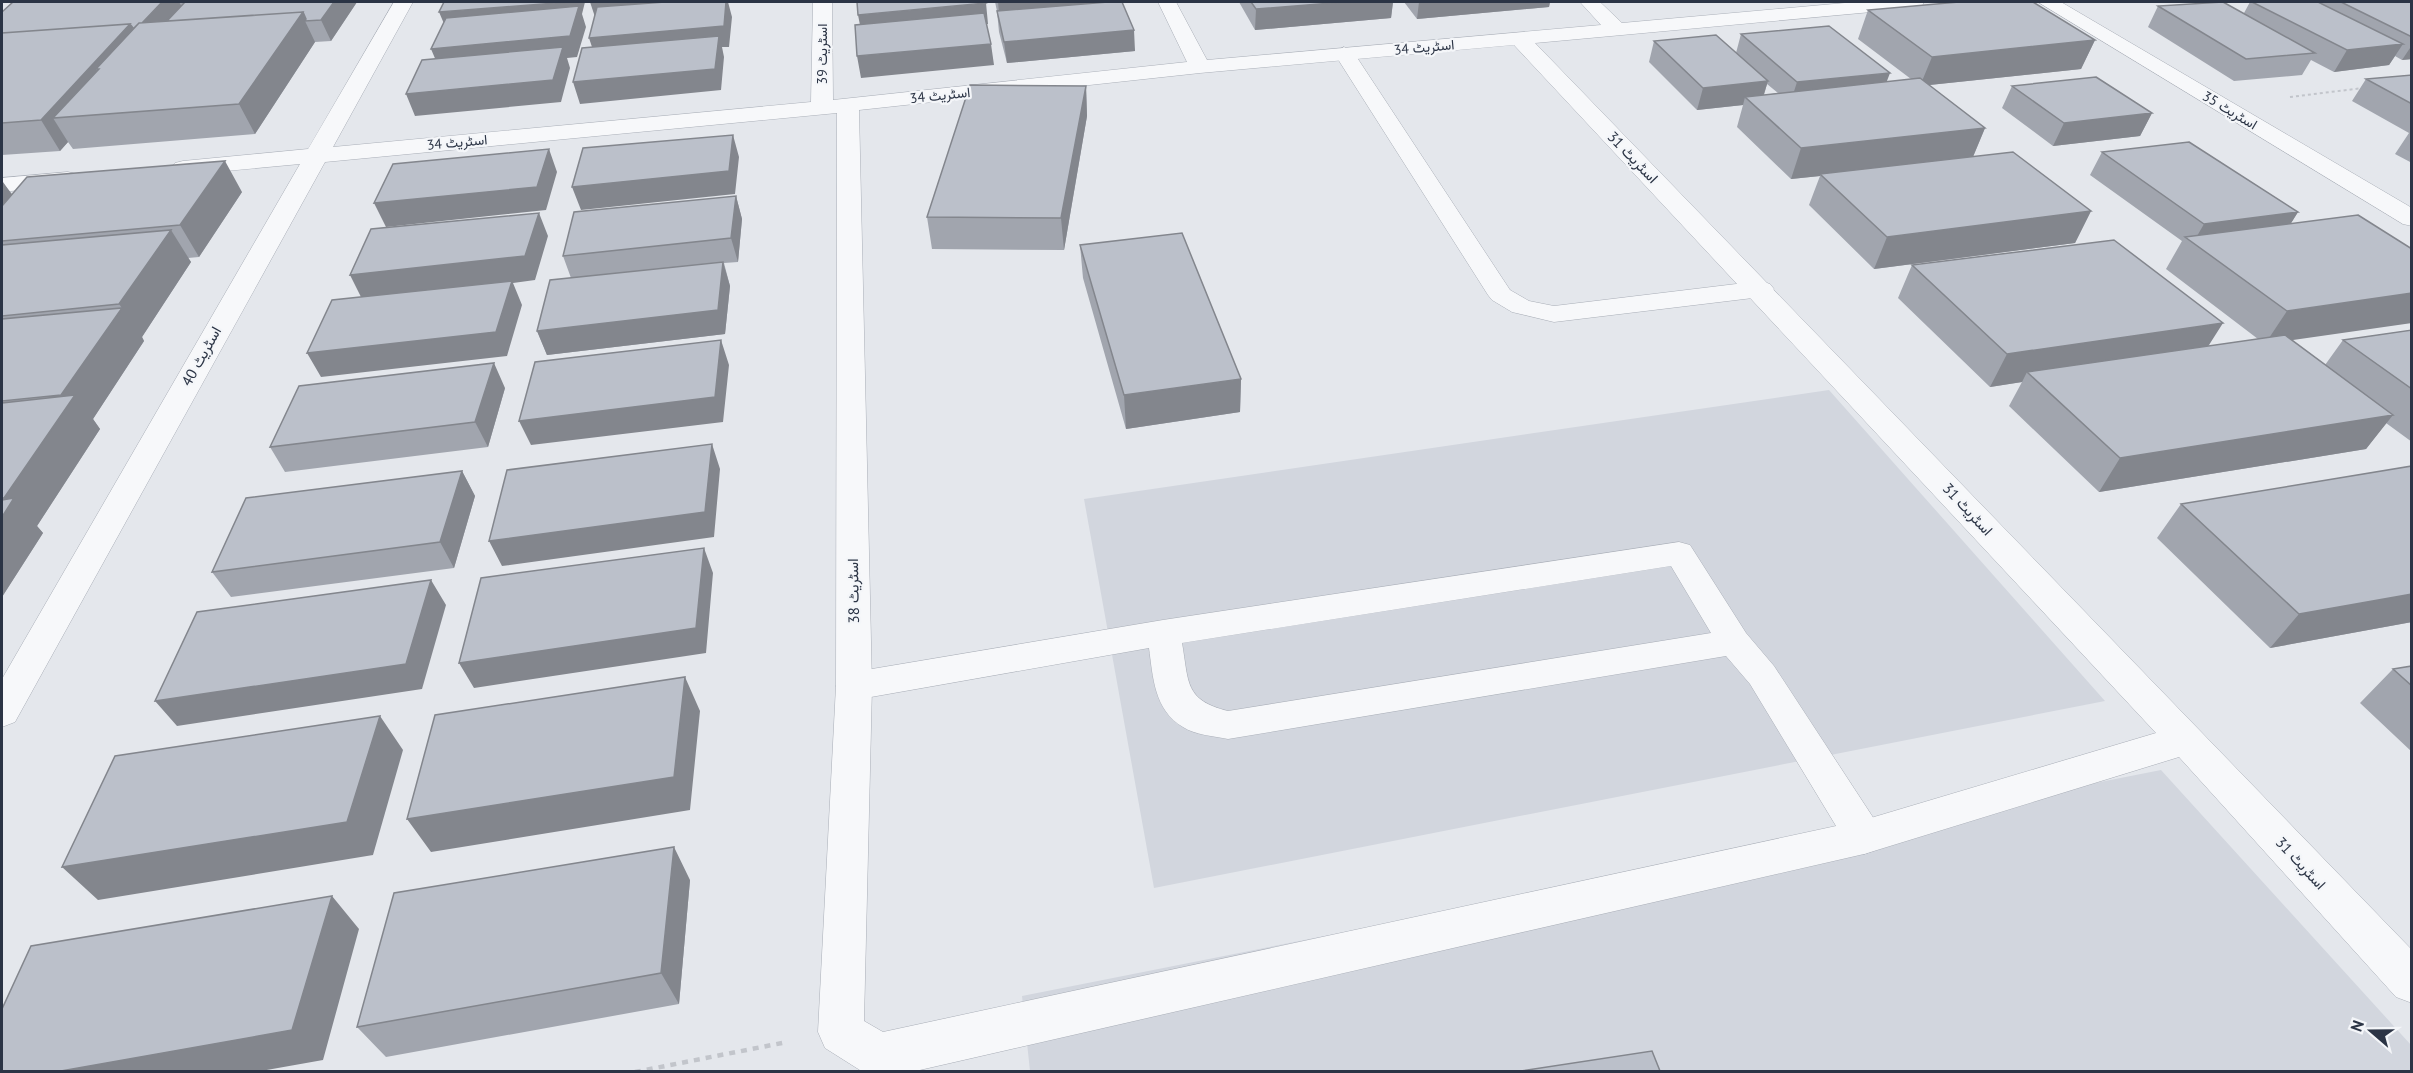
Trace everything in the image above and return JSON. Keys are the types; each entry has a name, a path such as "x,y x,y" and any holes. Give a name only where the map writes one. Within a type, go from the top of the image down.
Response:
{"street":[{"name":"اسٹریٹ 40","path":"2,711 403,2"},
{"name":"اسٹریٹ 39","path":"822,2 835,106"},
{"path":"1167,2 1200,67"},
{"path":"1589,2 1616,28"},
{"name":"اسٹریٹ 34","path":"164,170 835,106 1200,67 1915,2"},
{"name":"اسٹریٹ 35","path":"2048,2 2412,219"},
{"name":"اسٹریٹ 31","path":"1520,39 1761,289 2412,982"},
{"name":"اسٹریٹ 38","path":"835,106 854,686 841,1032"},
{"path":"2,185 94,176"},
{"path":"841,1032 884,1064 1864,837 2186,739"}],"lane":[{"path":"1344,54 1501,296 1521,308 1554,314 1761,289"},
{"path":"854,686 1163,633 1679,553 1734,642 1762,675 1864,837"},
{"path":"1163,633 1174,696 1195,717 1228,725 1734,642"}],"path":[{"path":"2310,95 2364,88"},
{"path":"635,1071 841,1032"}],"shaded area":[{"path":"1829,390 2105,701 1154,888 1084,499"},
{"path":"2161,770 2411,1045 2411,1071 1030,1071 1022,996"}],"building":[{"path":"13,2 162,2 134,28 130,24 2,33 2,12"},
{"path":"185,2 334,2 321,20 305,21 303,12 167,21"},
{"path":"444,2 568,2 439,12"},
{"path":"665,2 726,2 724,26 589,38 597,7"},
{"path":"857,2 985,2 986,3 858,15"},
{"path":"1122,2 1134,30 1004,42 997,11"},
{"path":"1251,2 1344,2 1256,9"},
{"path":"1959,2 2033,2 2095,40 1932,57 1868,10"},
{"path":"2223,2 2315,53 2246,59 2158,6"},
{"path":"2252,2 2318,2 2403,44 2347,50"},
{"path":"2341,2 2412,2 2412,37"},
{"path":"579,6 570,36 431,49 446,18"},
{"path":"303,12 239,104 53,118 139,23"},
{"path":"984,13 991,44 857,56 855,25"},
{"path":"130,24 41,120 2,123 2,33"},
{"path":"1829,26 1890,73 1797,82 1741,34"},
{"path":"1716,35 1768,81 1703,88 1654,41"},
{"path":"719,36 715,69 573,82 582,48"},
{"path":"563,47 553,80 406,94 422,60"},
{"path":"2412,75 2412,104 2366,79"},
{"path":"2096,77 2152,113 2064,123 2012,86"},
{"path":"1920,78 1985,128 1801,148 1745,97"},
{"path":"970,85 1086,86 1061,218 927,217"},
{"path":"733,135 729,171 572,187 583,148"},
{"path":"2189,142 2298,212 2204,224 2102,152"},
{"path":"549,149 537,187 374,203 393,164"},
{"path":"2013,152 2091,211 1887,237 1820,174"},
{"path":"225,161 180,225 2,241 2,206 27,177"},
{"path":"736,196 731,238 563,256 574,212"},
{"path":"539,213 525,256 350,275 371,229"},
{"path":"2358,215 2412,249 2412,293 2287,311 2185,237"},
{"path":"171,230 119,304 2,316 2,245"},
{"path":"1182,233 1241,379 1124,395 1080,245"},
{"path":"2114,240 2223,323 2007,354 1912,265"},
{"path":"723,262 718,310 537,331 550,280"},
{"path":"512,281 496,332 307,353 332,300"},
{"path":"122,308 61,395 2,401 2,319"},
{"path":"2412,330 2412,389 2343,340"},
{"path":"2285,335 2393,415 2120,458 2027,372"},
{"path":"721,340 715,397 519,421 535,362"},
{"path":"494,363 475,422 270,447 299,386"},
{"path":"75,395 4,498 2,498 2,403"},
{"path":"712,444 705,512 489,541 507,470"},
{"path":"2412,466 2412,594 2299,614 2181,504"},
{"path":"462,471 440,542 212,572 246,498"},
{"path":"14,498 2,517 2,500"},
{"path":"704,548 696,628 459,663 481,578"},
{"path":"431,580 406,664 155,701 197,612"},
{"path":"2412,666 2412,686 2393,669"},
{"path":"685,677 674,777 407,819 435,715"},
{"path":"380,716 347,822 62,867 115,756"},
{"path":"674,847 661,973 357,1027 394,893"},
{"path":"332,896 292,1030 61,1071 2,1071 2,1009 31,946"},
{"path":"1652,1051 1660,1071 1521,1071"}]}
